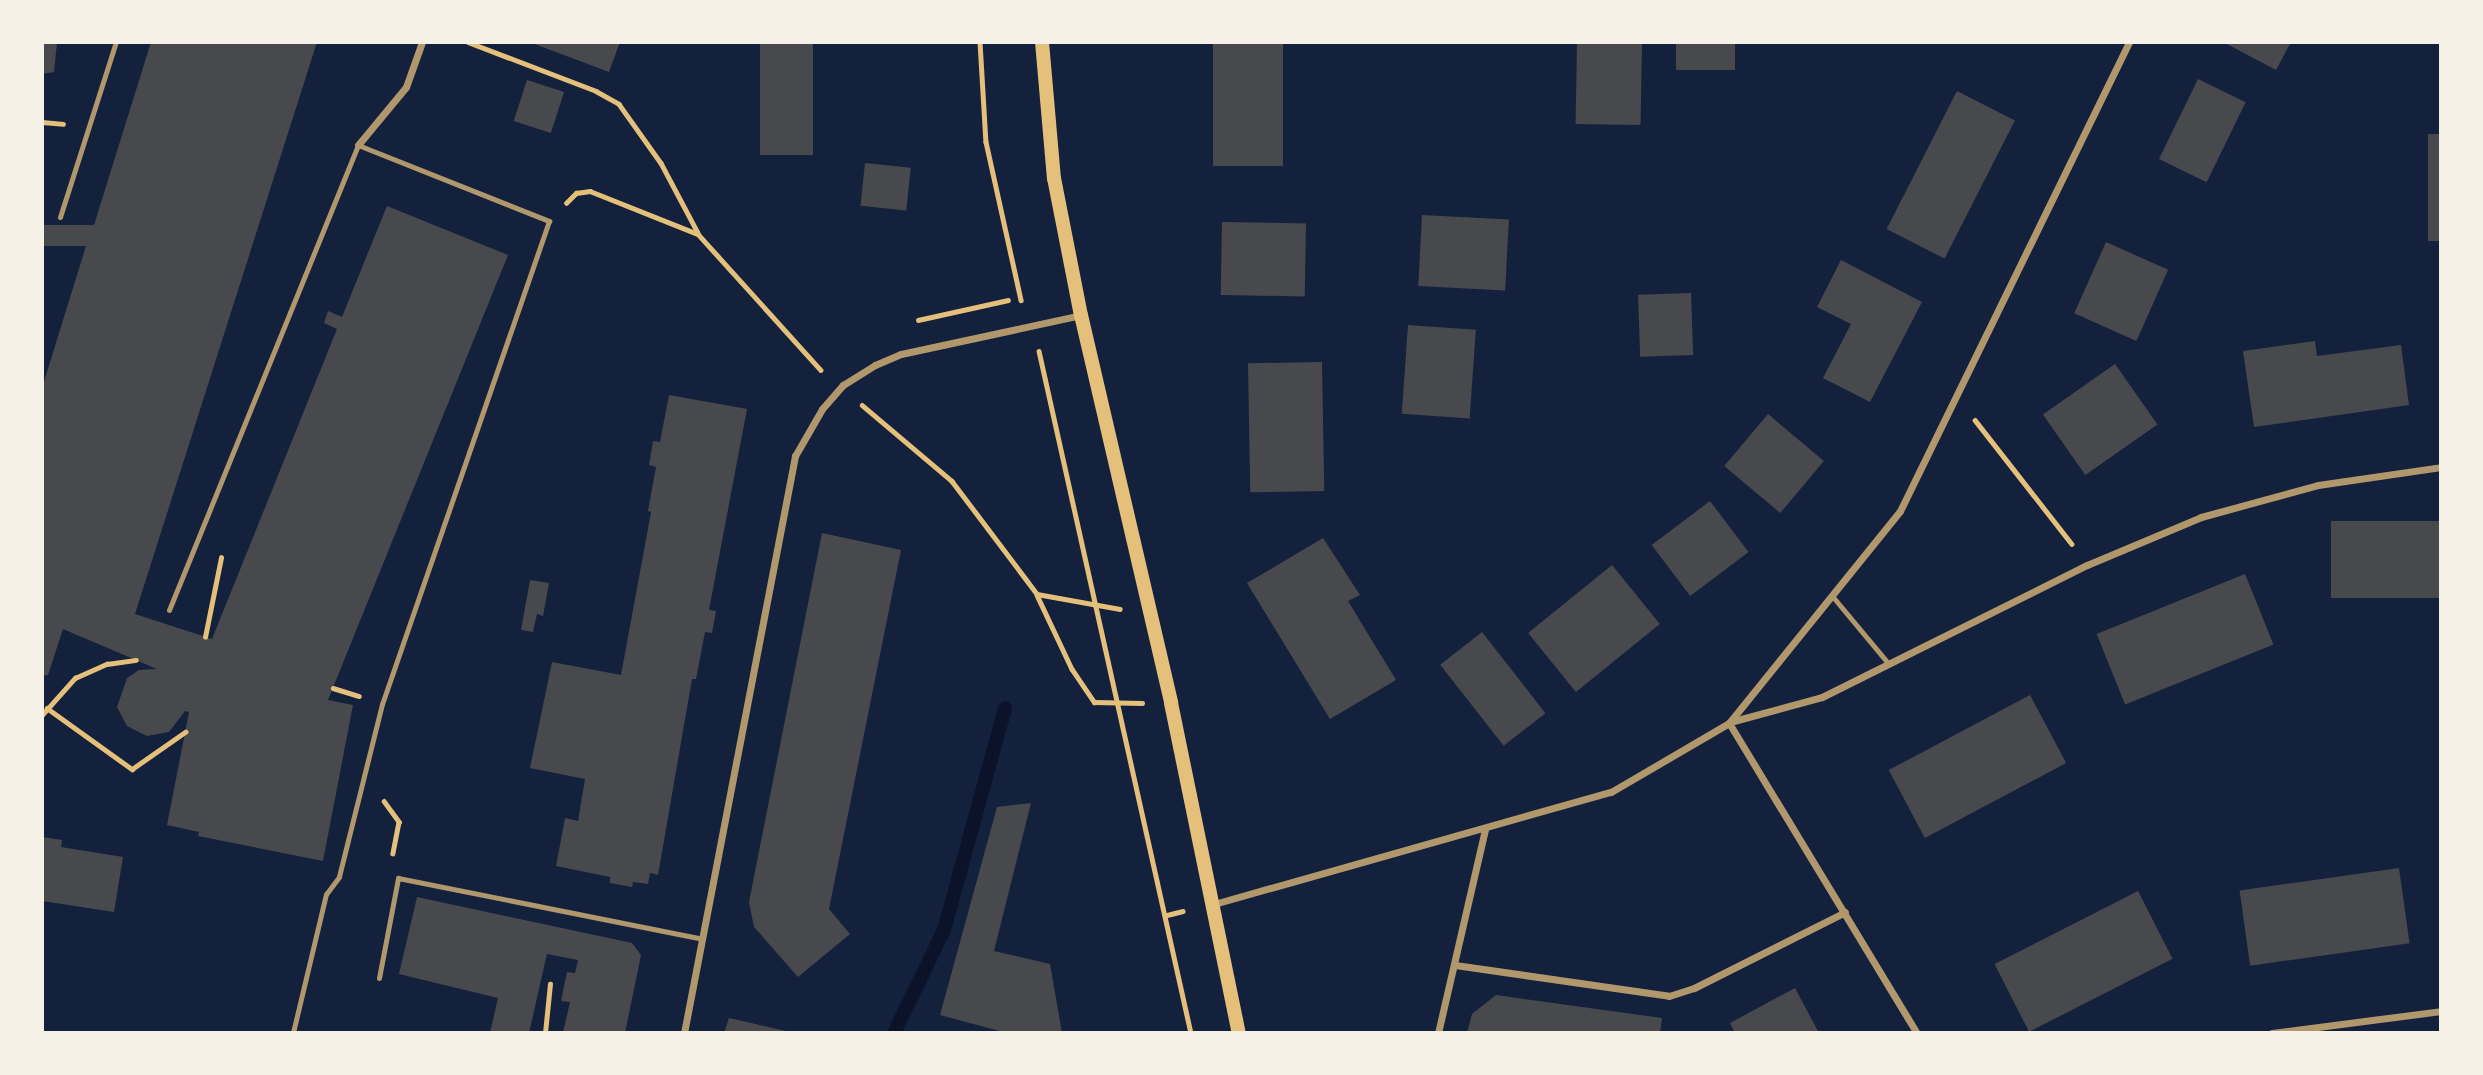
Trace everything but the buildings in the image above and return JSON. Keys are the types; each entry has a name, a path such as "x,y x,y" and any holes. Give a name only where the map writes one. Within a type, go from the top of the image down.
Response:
{"main road":[{"path":"1042,42 1054,178 1081,315 1171,703 1239,1033"}],"street":[{"path":"358,145 406,88 422,42"},
{"path":"1729,723 1900,511 2129,42"},
{"path":"684,1033 795,456 822,409 843,385 901,354 1081,315"},
{"path":"1214,904 1611,792 1729,723 1822,697 2087,565 2201,517 2318,485 2441,467"},
{"path":"1729,723 1917,1033"},
{"path":"1438,1033 1485,829"},
{"path":"1455,965 1669,996 1694,988 1844,912"},
{"path":"2272,1033 2441,1012"}],"lane":[{"path":"60,217 116,42"},
{"path":"169,610 358,145 549,221 382,704 339,877 326,894 293,1033"},
{"path":"1833,597 1888,663"},
{"path":"379,978 398,878 702,939"}],"path":[{"path":"468,42 596,90 619,104 661,163 698,234 822,371 843,385 889,432 952,481 1037,594 1072,669 1094,702 1171,703"},
{"path":"980,42 986,142 1020,298 1032,327 1120,703 1191,1033"},
{"path":"549,221 576,193 590,191 698,234"},
{"path":"1948,410 1981,422 2087,565"},
{"path":"205,637 223,549"},
{"path":"1037,594 1149,613"},
{"path":"42,715 75,678 107,664 136,660"},
{"path":"47,708 132,769 185,732"},
{"path":"545,1033 550,984"}],"waterway":[{"path":"894,1033 944,930 1005,708"}]}
